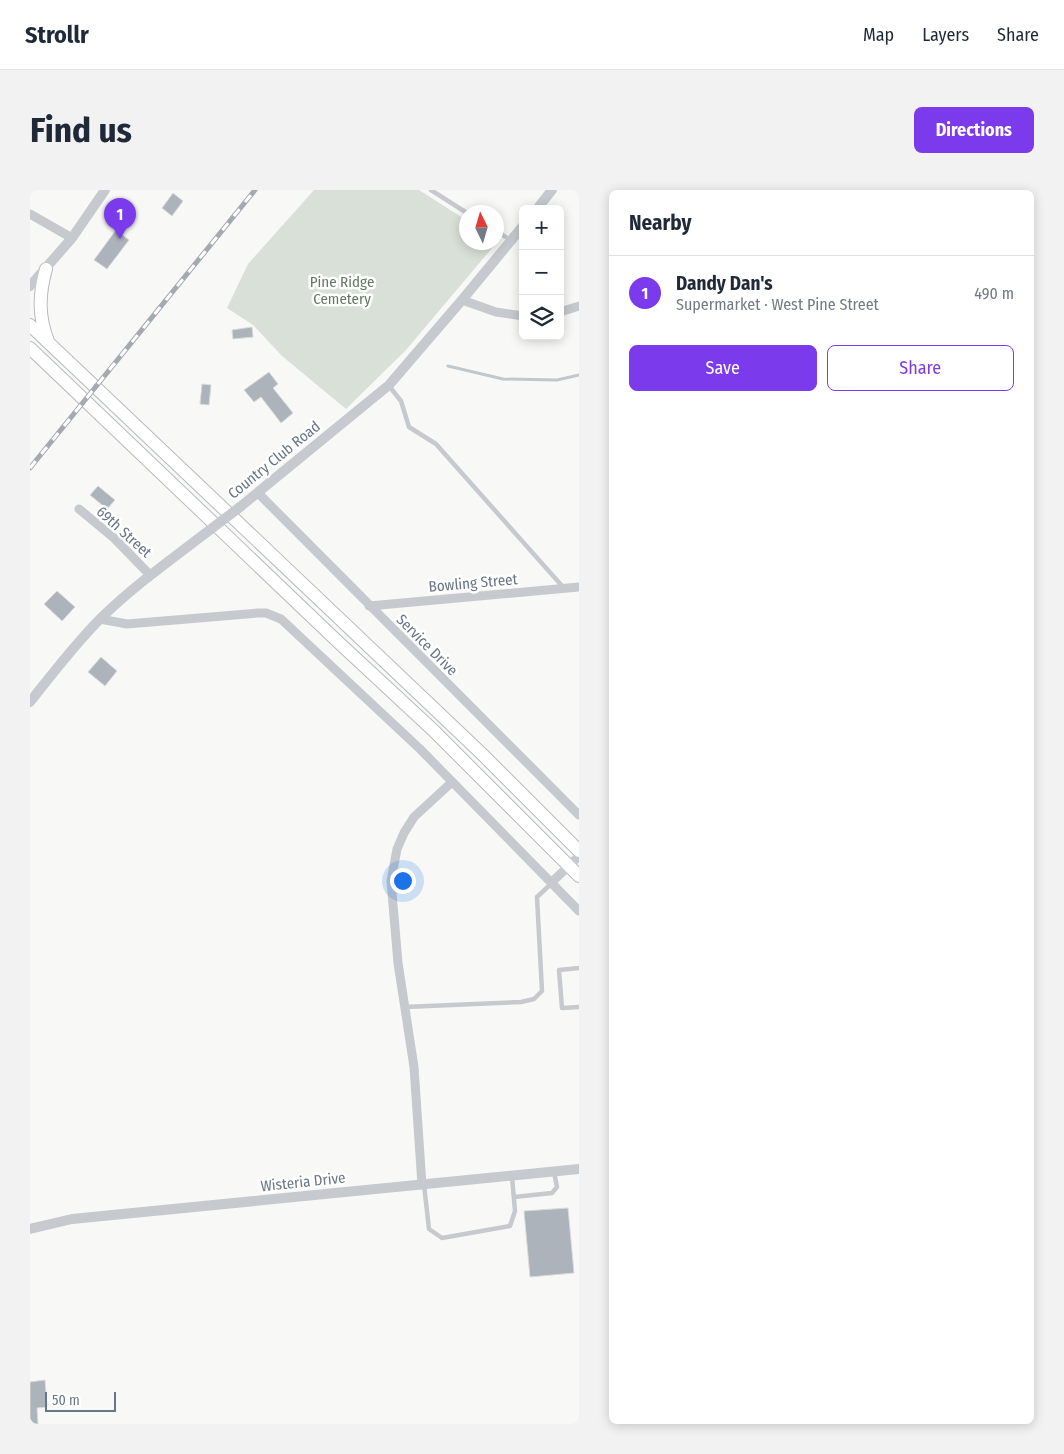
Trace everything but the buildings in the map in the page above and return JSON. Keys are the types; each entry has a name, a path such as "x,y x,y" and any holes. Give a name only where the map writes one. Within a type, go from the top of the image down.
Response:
{"main road":[{"path":"46,268 41,287 40,306 43,327 49,343"},
{"path":"30,325 481,753 579,851"},
{"path":"30,348 433,730 579,876"}],"street":[{"path":"30,286 72,238 105,190"},
{"path":"540,205 552,190"},
{"path":"30,214 72,238"},
{"name":"Country Club Road","path":"30,702 70,652 100,619 150,575 258,493 388,385 519,231"},
{"path":"462,300 496,312 519,315"},
{"path":"564,311 579,306"},
{"name":"Service Drive","path":"258,493 579,815"},
{"name":"69th Street","path":"79,509 114,538 150,575"},
{"name":"Bowling Street","path":"369,606 579,587"},
{"path":"100,619 127,624 258,612 273,616 288,624 420,749 579,910"},
{"path":"423,1185 414,1067 398,963 391,881 397,849 404,833 414,817 452,782"},
{"path":"552,882 579,856"},
{"name":"Wisteria Drive","path":"30,1229 72,1220 579,1169"}],"lane":[{"path":"430,190 459,208"},
{"path":"504,236 511,240"},
{"path":"388,385 401,401 408,427 436,444 564,588"},
{"path":"404,1007 521,1002 534,999 542,991 536,897 552,882"},
{"path":"579,968 559,970 562,1008 579,1006"},
{"path":"514,1197 552,1193 557,1188 554,1171"},
{"path":"423,1185 429,1229 442,1238 510,1226 515,1211 511,1176"}],"green space":[{"name":"Pine Ridge Cemetery","path":"314,190 419,190 459,216 459,250 490,250 406,350 346,409 282,356 253,325 227,308 248,264"}],"waterway":[{"path":"448,366 503,379 557,380 579,375"}],"railway":[{"path":"30,468 255,190"}],"place":[{"name":"Dandy Dan's","path":"120,239"}]}
